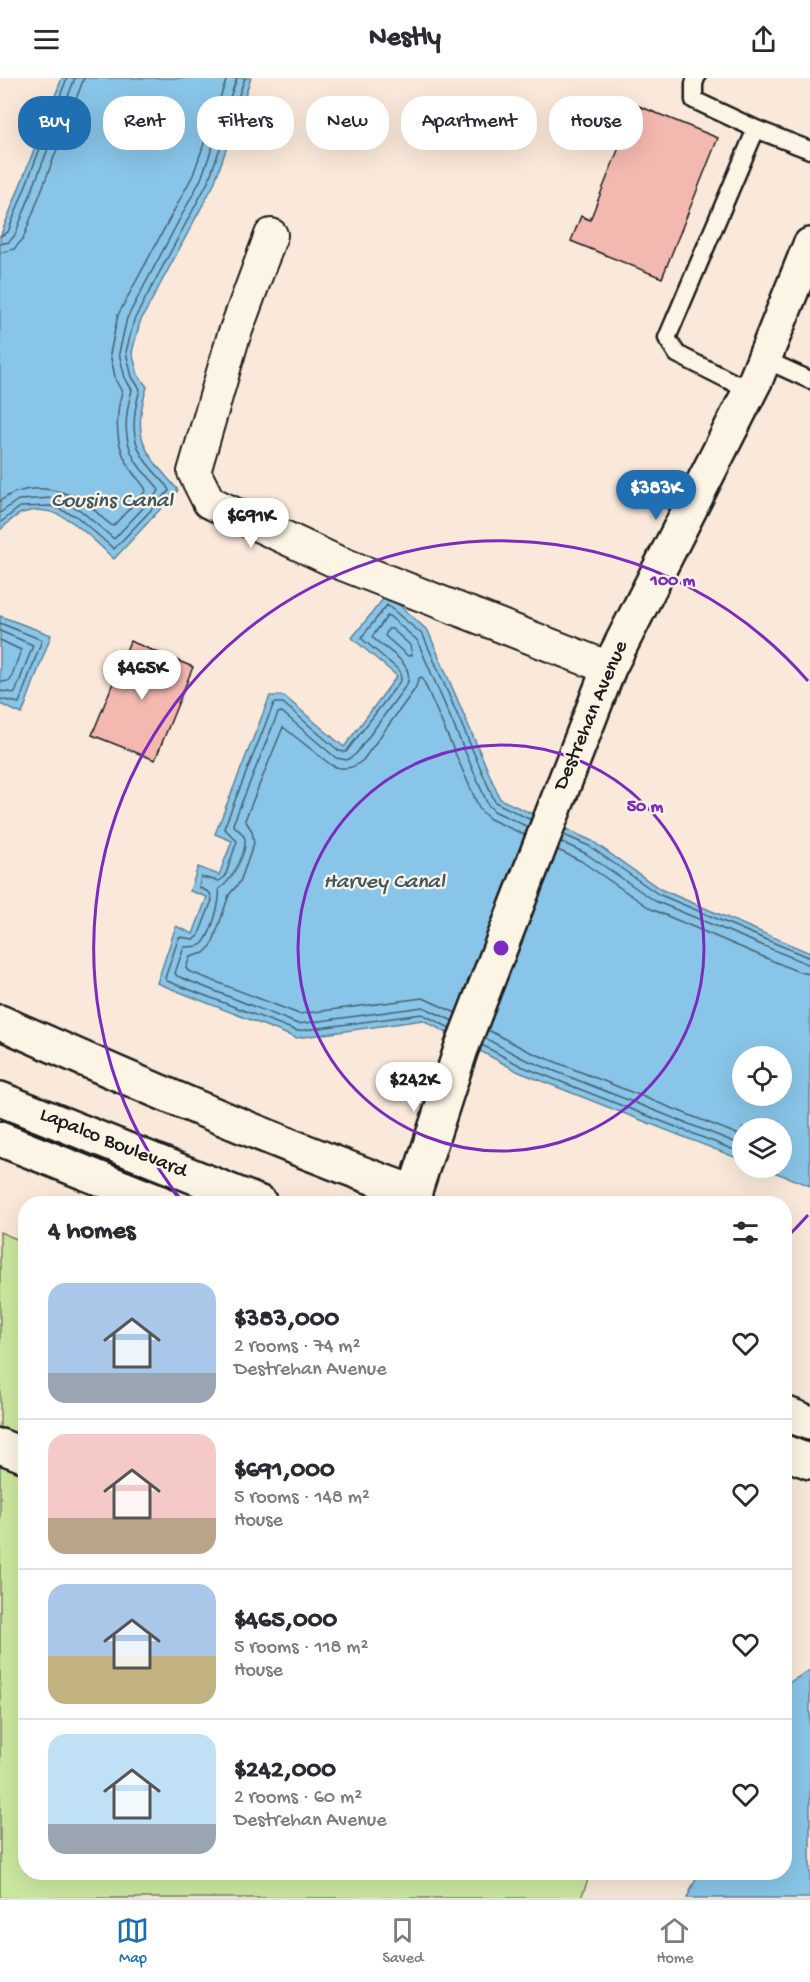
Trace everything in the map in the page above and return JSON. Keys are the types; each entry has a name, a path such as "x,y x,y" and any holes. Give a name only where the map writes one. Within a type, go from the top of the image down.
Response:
{"main road":[{"name":"Destrehan Avenue","path":"414,1196 461,1049 609,668 750,391 810,245"},
{"path":"0,1022 130,1080 408,1196"},
{"name":"Lapalco Boulevard","path":"0,1099 242,1196"},
{"name":"Lapalco Boulevard","path":"0,1139 143,1196"},
{"path":"792,1416 810,1423"},
{"path":"0,1446 18,1453"},
{"path":"792,1455 810,1462"}],"street":[{"path":"271,235 233,338 194,472 209,502 334,561 609,668"}],"lane":[{"path":"696,78 694,100 756,129 810,150"},
{"path":"750,391 677,354 667,338 756,129"},
{"path":"764,359 810,380"}],"green space":[{"path":"0,1232 18,1240 18,1880 588,1880 581,1898 0,1898"}],"water":[{"name":"Cousins Canal","path":"62,78 251,78 245,96 197,96 197,150 226,150 214,184 140,322 132,352 138,375 147,387 140,419 144,444 149,455 178,490 114,559 73,523 49,512 36,510 22,513 0,530 0,237 34,150 91,150 91,96 55,96"},
{"name":"Harvey Canal","path":"387,594 428,631 500,799 592,841 660,889 810,953 810,1186 789,1178 792,1178 792,1118 732,1118 732,1156 519,1072 423,1020 296,1038 157,983 176,926 193,934 207,897 190,891 198,867 219,875 232,841 215,834 270,696 284,696 344,747 397,676 352,638"},
{"path":"0,616 51,635 22,714 0,704"},
{"path":"810,1670 810,1898 687,1898 695,1880 792,1880 792,1681"}],"building":[{"path":"643,108 718,138 662,278 571,241 581,216 590,220 618,150 643,150"},
{"path":"130,641 193,667 155,760 92,735"}]}
